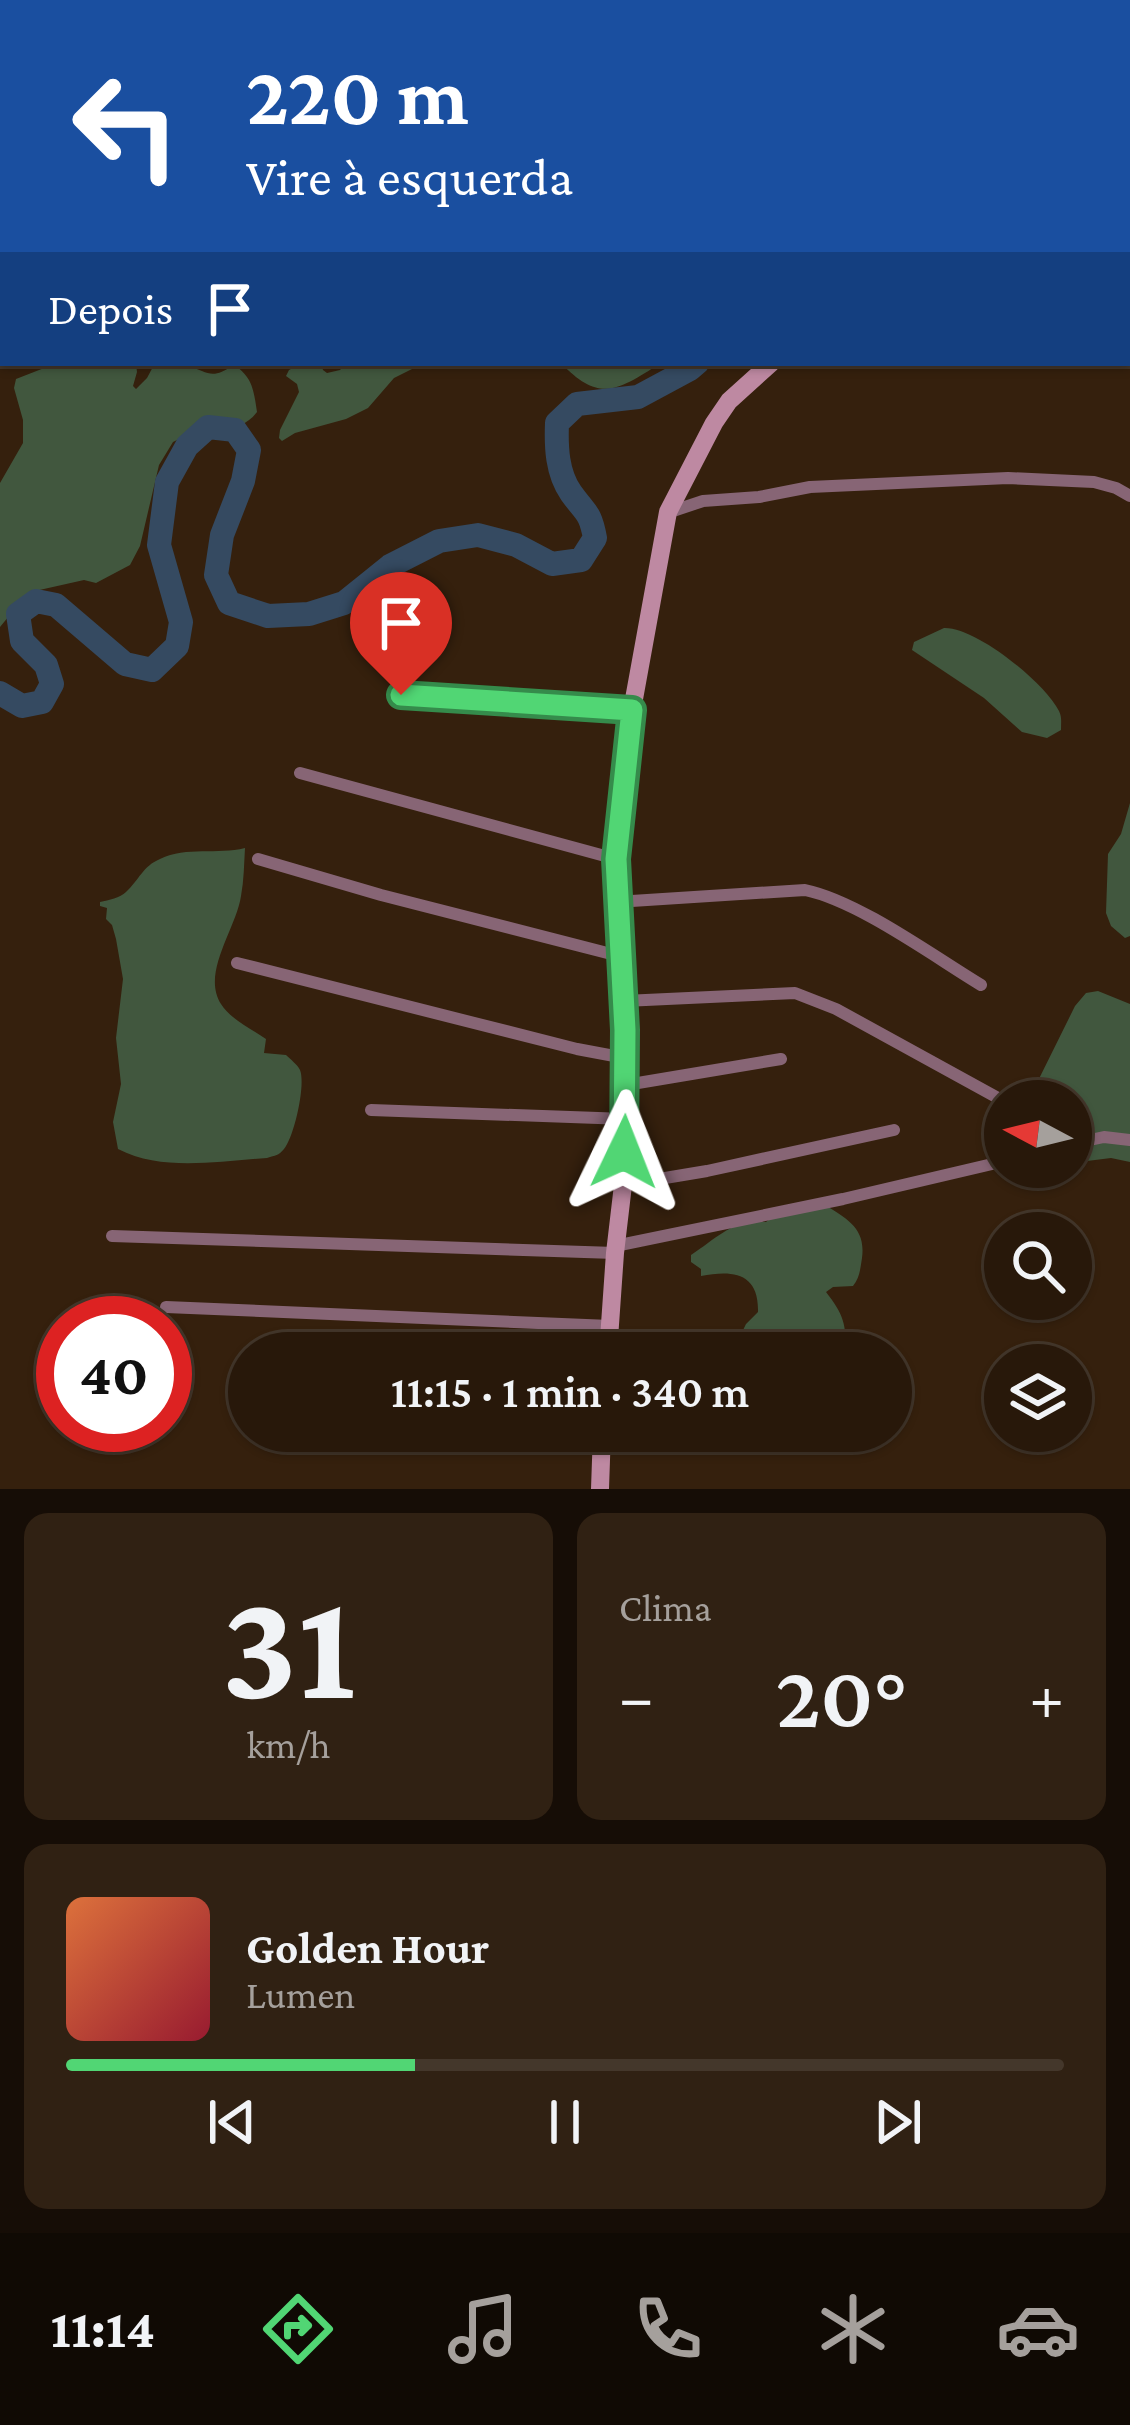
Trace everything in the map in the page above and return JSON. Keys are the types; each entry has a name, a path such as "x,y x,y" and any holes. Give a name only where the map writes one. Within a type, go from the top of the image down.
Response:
{"street":[{"path":"610,1332 626,1119 616,859 632,710 668,512 729,401 768,366"},
{"path":"668,512 703,501 810,487 1008,478 1094,482 1130,496"},
{"path":"401,695 632,710"},
{"path":"300,773 616,859"},
{"path":"258,859 623,957"},
{"path":"616,902 805,890 821,893 981,985"},
{"path":"237,963 626,1058"},
{"path":"624,1001 794,993 836,1009 984,1090"},
{"path":"626,1085 781,1058"},
{"path":"371,1110 626,1119"},
{"path":"623,1185 894,1130"},
{"path":"1092,1140 1130,1140"},
{"path":"112,1235 615,1249 984,1165"},
{"path":"192,1308 610,1326"},
{"path":"600,1489 601,1452"}],"green space":[{"path":"49,366 136,366 136,389 153,366 188,366 210,374 235,366 249,380 257,412 233,429 173,442 159,465 140,546 130,565 96,583 84,580 35,591 0,627 0,483 23,443 16,379"},
{"path":"322,366 327,373 343,366 415,366 394,378 368,408 282,441 280,430 299,392 286,376 289,370"},
{"path":"564,366 656,366 610,388 598,388"},
{"path":"944,628 973,636 1024,672 1059,711 1061,730 1047,738 1022,732 984,698 912,650 914,642"},
{"path":"1130,803 1130,936 1125,938 1111,926 1106,913 1108,854 1121,834"},
{"path":"245,848 241,896 217,965 216,992 230,1014 266,1039 264,1053 286,1055 300,1070 292,1134 282,1151 267,1158 191,1163 135,1156 118,1149 113,1122 121,1084 116,1038 123,979 107,908 100,902 124,894 149,865 170,855"},
{"path":"1098,991 1130,1004 1130,1162 1092,1160 1092,1080 1038,1080 1086,993"},
{"path":"825,1205 853,1226 861,1239 859,1273 853,1286 826,1292 837,1307 845,1332 742,1332 758,1312 749,1281 733,1274 701,1276 701,1269 691,1262 691,1255 735,1226 766,1222 779,1211"}],"waterway":[{"path":"0,693 22,706 42,702 52,684 46,665 22,641 18,614 36,601 56,605 125,664 152,670 177,646 181,622 159,545 167,482 187,446 208,427 235,430 249,450 243,481 222,535 216,575 229,603 268,616 309,614 344,603 390,566 439,541 478,535 516,545 552,564 581,560 595,538 589,517 563,477 557,423 577,404 638,397 694,366"}],"route":[{"path":"401,695 632,710 616,859 625,1030 624,1152"}]}
